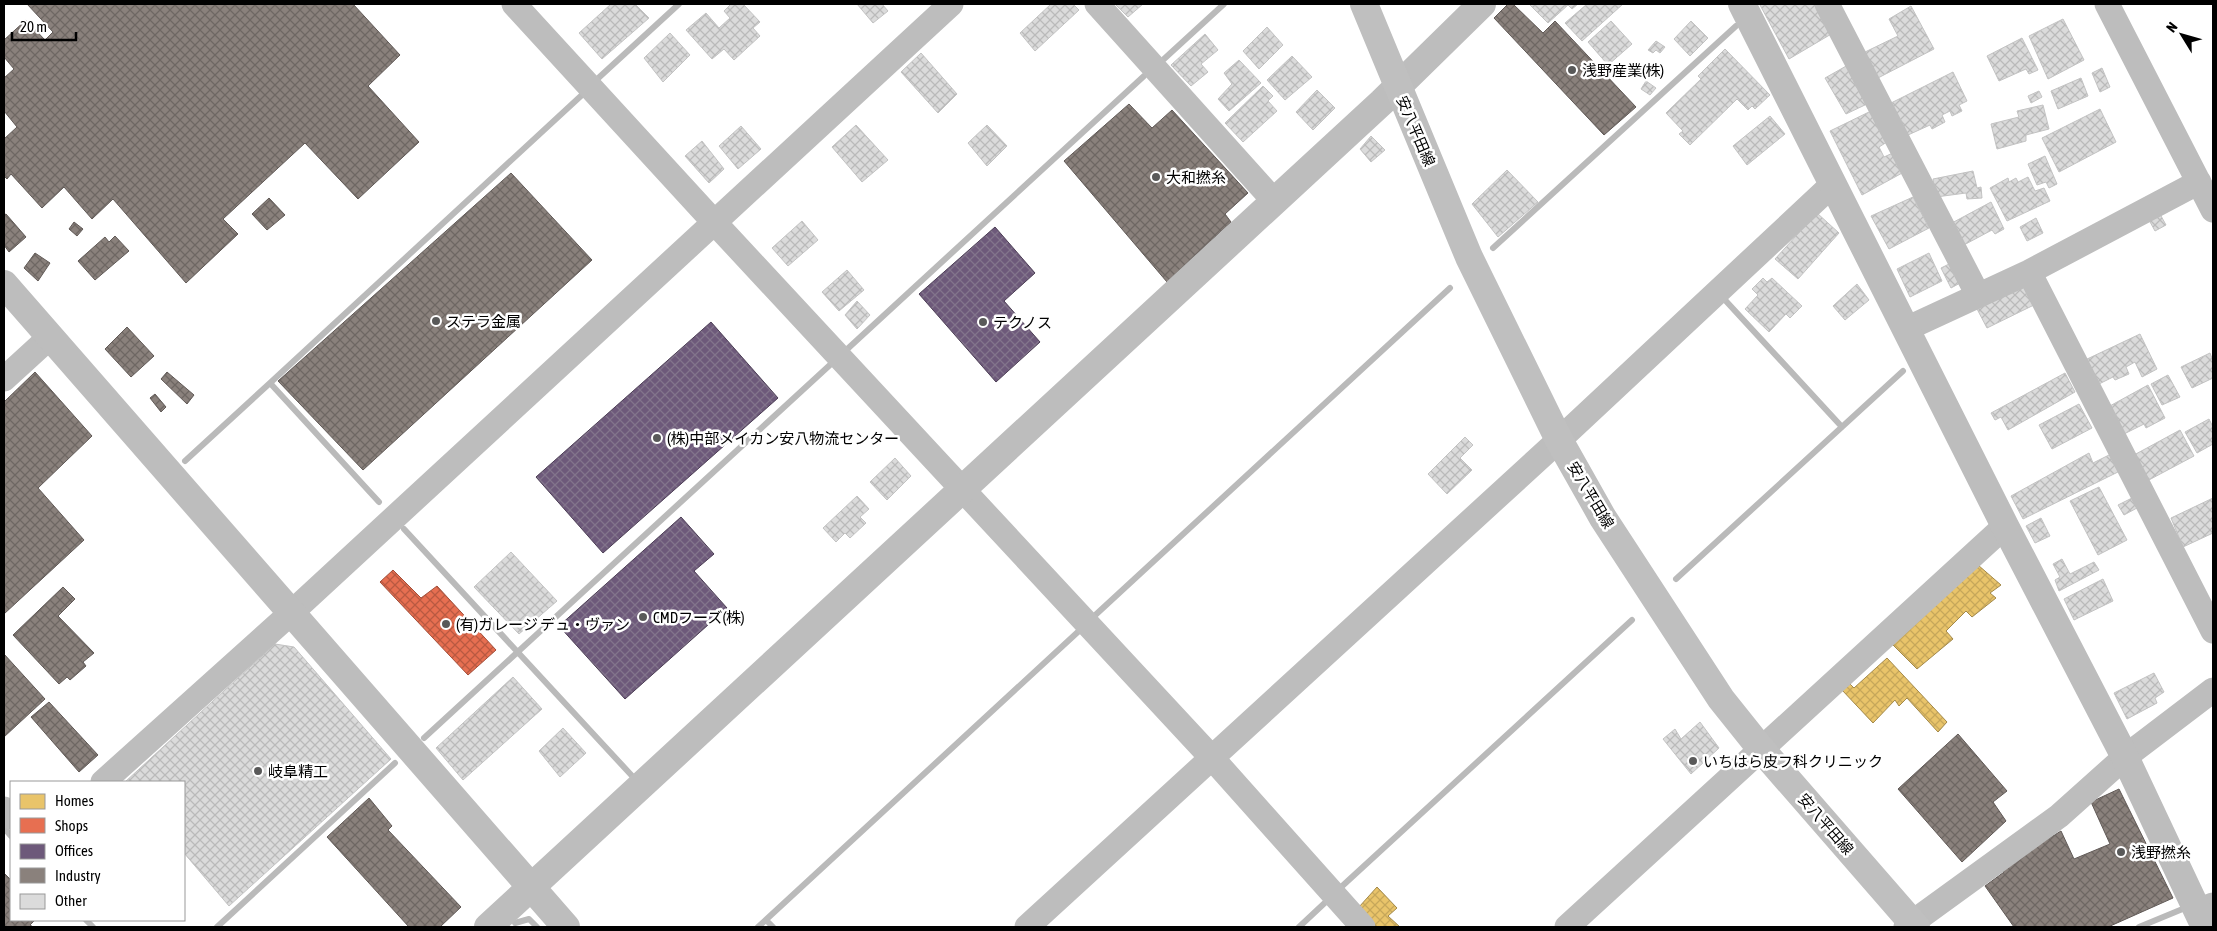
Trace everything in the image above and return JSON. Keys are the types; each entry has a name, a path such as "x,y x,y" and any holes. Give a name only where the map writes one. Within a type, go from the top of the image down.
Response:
{"main road":[{"name":"安八平田線","path":"1364,4 1469,257 1559,440 1603,518 1721,699 1761,749 1912,926"}],"street":[{"path":"514,4 1212,758 1363,927"},
{"path":"105,781 951,4"},
{"path":"1097,4 1275,202"},
{"path":"488,927 1275,202 1398,87 1482,4"},
{"path":"1742,4 2205,915"},
{"path":"1827,4 1978,295"},
{"path":"2107,4 2213,210"},
{"path":"1906,329 2029,272 2199,182"},
{"path":"1027,927 1559,440 1832,184"},
{"path":"2029,272 2213,631"},
{"path":"4,284 566,927"},
{"path":"4,379 50,337"},
{"path":"1567,927 2006,526"},
{"path":"1912,926 2059,816 2125,758 2213,690"}],"building: Homes":[{"path":"1978,565 2001,585 1990,593 1996,598 1972,617 1966,611 1946,631 1953,639 1917,669 1892,644"},
{"path":"1887,658 1947,722 1938,732 1907,698 1899,706 1895,700 1873,723 1842,690 1850,684 1854,688"},
{"path":"1377,887 1397,908 1388,916 1400,927 1377,927 1359,907"}],"building: Shops":[{"name":"(有)ガレージ デュ・ヴァン","path":"393,570 421,598 437,586 496,650 468,675 380,582"}],"building: Offices":[{"name":"テクノス","path":"995,227 1035,273 1004,301 1040,342 996,382 919,294"},
{"name":"(株)中部メイカン安八物流センター","path":"711,322 778,398 603,553 536,477"},
{"name":"CMDフーズ(株)","path":"681,517 714,554 694,571 727,608 625,699 559,626"}],"building: Industry":[{"path":"27,4 353,4 400,55 368,86 419,142 358,199 305,143 223,219 238,234 186,283 113,199 92,219 64,187 42,208 11,174 7,179 4,176 4,139 17,127 4,111 4,78 14,69 4,57 4,40 26,20 45,40 53,32"},
{"name":"浅野産業(株)","path":"1508,4 1513,4 1543,33 1555,21 1636,107 1604,135 1494,18"},
{"name":"大和撚糸","path":"1129,104 1152,128 1172,110 1248,193 1225,214 1231,222 1167,282 1064,161"},
{"name":"ステラ金属","path":"511,173 592,260 363,470 278,381"},
{"path":"269,198 285,215 267,230 252,214"},
{"path":"6,214 26,237 9,252 4,245 4,215"},
{"path":"74,222 83,229 77,236 69,229"},
{"path":"115,236 129,251 95,280 78,261 105,237 109,242"},
{"path":"35,253 50,263 38,281 24,268"},
{"path":"127,327 154,356 131,377 105,349"},
{"path":"35,372 92,436 38,488 84,540 4,614 4,402"},
{"path":"167,372 194,395 187,404 161,379"},
{"path":"155,394 166,407 161,412 150,398"},
{"path":"63,587 75,599 58,616 94,653 83,662 86,666 70,680 67,677 59,684 13,635"},
{"path":"4,654 45,699 4,737"},
{"path":"49,702 98,755 79,772 31,717"},
{"path":"1958,734 2007,791 1993,802 2006,821 1962,862 1898,789"},
{"name":"浅野撚糸","path":"2119,789 2173,898 2108,927 2014,927 1985,886 2004,872 2001,867 2061,831 2074,859 2110,844 2091,802"},
{"path":"369,798 392,826 388,830 461,907 440,927 409,927 327,837"},
{"path":"4,873 10,879 10,921 34,921 30,925 33,927 4,927"}],"building: Other":[{"path":"611,4 635,4 649,18 602,59 579,33"},
{"path":"731,4 743,4 760,22 753,28 760,36 734,60 724,49 712,59 686,30 706,13 719,28 730,18 724,11"},
{"path":"857,4 882,4 888,11 873,23"},
{"path":"1051,4 1073,4 1079,10 1035,51 1020,33"},
{"path":"1115,4 1143,4 1128,17"},
{"path":"1529,4 1578,4 1572,9 1568,5 1548,23"},
{"path":"1587,4 1623,4 1582,41 1565,23"},
{"path":"1816,4 1833,33 1789,59 1760,5"},
{"path":"1911,6 1934,49 1876,79 1863,53 1898,36 1889,19"},
{"path":"2063,19 2084,60 2048,79 2029,36"},
{"path":"1611,21 1632,44 1608,65 1588,42"},
{"path":"1691,21 1708,38 1690,56 1674,39"},
{"path":"1267,27 1283,45 1259,69 1243,51"},
{"path":"670,33 690,55 663,82 644,58"},
{"path":"1205,34 1218,50 1201,64 1208,72 1191,86 1171,65"},
{"path":"2022,38 2038,70 2029,74 2026,69 1999,81 1987,56"},
{"path":"1656,41 1665,47 1660,53 1656,50 1653,53 1648,50"},
{"path":"1725,49 1770,95 1755,109 1752,106 1748,110 1737,99 1690,145 1679,134 1683,131 1666,113 1701,79 1698,76"},
{"path":"921,53 957,94 938,113 901,72"},
{"path":"1292,56 1312,77 1285,100 1267,80"},
{"path":"1239,60 1261,83 1229,111 1218,99 1232,84 1224,73"},
{"path":"1848,65 1867,104 1846,114 1825,78"},
{"path":"2102,68 2110,87 2100,92 2092,73"},
{"path":"1953,72 1967,101 1959,105 1962,111 1952,116 1950,111 1942,115 1945,122 1932,129 1930,125 1908,135 1889,104"},
{"path":"2081,78 2088,96 2058,109 2051,91"},
{"path":"1646,81 1656,88 1650,95 1641,89"},
{"path":"1263,86 1273,96 1268,101 1277,111 1243,142 1225,123"},
{"path":"1317,90 1335,108 1313,130 1296,112"},
{"path":"2039,91 2042,97 2031,103 2028,96"},
{"path":"2043,105 2049,129 2026,135 2026,141 1997,149 1991,124 2019,117 2017,111"},
{"path":"2100,109 2116,142 2059,172 2042,138"},
{"path":"1871,111 1887,142 1879,147 1884,157 1895,152 1904,172 1862,195 1830,131"},
{"path":"1770,116 1785,134 1747,165 1733,146"},
{"path":"856,125 888,160 862,182 832,147"},
{"path":"987,125 1007,146 987,166 968,143"},
{"path":"741,126 761,149 738,169 719,146"},
{"path":"1371,136 1385,150 1371,162 1360,149"},
{"path":"702,141 724,169 709,183 685,156"},
{"path":"2045,156 2057,184 2049,188 2046,182 2037,185 2028,164"},
{"path":"1507,170 1538,202 1498,237 1472,204"},
{"path":"1973,171 1977,188 1981,187 1982,198 1967,199 1966,193 1936,197 1933,179"},
{"path":"2028,177 2035,191 2044,188 2050,201 2007,221 1990,188 2008,178 2009,182 2016,178 2018,182"},
{"path":"1913,197 1929,228 1889,249 1871,216"},
{"path":"1991,202 2004,229 1995,234 1992,230 1962,246 1950,224"},
{"path":"1817,213 1839,233 1798,279 1775,259"},
{"path":"2160,214 2166,225 2155,231 2149,220"},
{"path":"2036,218 2043,233 2027,241 2020,227"},
{"path":"802,221 818,240 788,266 772,248"},
{"path":"1929,253 1942,281 1910,297 1897,269"},
{"path":"1951,263 1962,282 1951,288 1941,268"},
{"path":"847,270 864,290 839,311 822,292"},
{"path":"1763,278 1767,282 1772,278 1802,306 1790,318 1786,314 1769,332 1745,309 1758,295 1752,289"},
{"path":"2025,283 2036,304 1987,328 1976,307"},
{"path":"1857,284 1869,300 1845,320 1833,306"},
{"path":"857,301 870,315 857,329 845,315"},
{"path":"2140,334 2157,369 2142,377 2135,362 2126,367 2129,374 2115,380 2113,377 2097,385 2085,360"},
{"path":"2210,353 2213,361 2213,378 2192,388 2181,367"},
{"path":"2065,373 2075,392 2008,430 2001,417 1995,420 1991,413"},
{"path":"2168,375 2180,397 2162,405 2151,384"},
{"path":"2148,385 2165,418 2146,428 2144,424 2122,435 2108,407"},
{"path":"2079,404 2092,428 2052,449 2039,425"},
{"path":"2209,419 2213,427 2213,444 2197,453 2185,432"},
{"path":"2180,430 2194,456 2147,481 2134,455"},
{"path":"1465,437 1473,445 1460,458 1472,470 1447,494 1428,474"},
{"path":"2115,452 2124,469 2023,519 2011,496 2089,453 2093,463"},
{"path":"895,458 911,476 887,500 870,482"},
{"path":"2099,487 2127,540 2098,555 2070,501"},
{"path":"857,496 869,509 860,517 866,523 850,538 845,533 836,542 823,528"},
{"path":"2132,498 2137,508 2124,515 2118,505"},
{"path":"2213,498 2213,533 2183,547 2171,518"},
{"path":"2041,518 2050,536 2035,543 2026,526"},
{"path":"511,552 557,601 519,634 474,587"},
{"path":"2062,559 2070,574 2094,562 2099,570 2059,591 2055,580 2060,577 2053,564"},
{"path":"2103,579 2113,601 2074,620 2064,599"},
{"name":"岐阜精工","path":"275,644 294,647 391,759 229,906 185,854 185,781 126,781"},
{"path":"2154,673 2164,692 2155,698 2157,703 2127,719 2114,693"},
{"path":"513,677 542,709 463,780 436,748"},
{"name":"いちはら皮フ科クリニック","path":"1700,722 1719,748 1691,774 1663,739 1675,729 1681,739"},
{"path":"563,728 586,753 560,777 539,751"}],"waterway":[{"path":"594,82 679,4"},
{"path":"1164,59 1224,4"},
{"path":"1493,248 1736,26"},
{"path":"843,353 1144,76"},
{"path":"379,502 270,383 583,94"},
{"path":"1091,619 1450,288"},
{"path":"1725,300 1842,427"},
{"path":"424,738 831,364"},
{"path":"1676,579 1903,371"},
{"path":"185,461 270,383"},
{"path":"404,529 634,778"},
{"path":"1339,889 1632,620"},
{"path":"758,927 1080,630"},
{"path":"217,927 395,763"},
{"path":"4,828 10,835"},
{"path":"1299,927 1330,898"},
{"path":"2139,927 2185,908"},
{"path":"515,923 529,919 537,927"},
{"path":"766,920 773,927"},
{"path":"87,921 93,927"}],"place":[{"name":"浅野産業(株)","path":"1572,70"},
{"name":"大和撚糸","path":"1156,177"},
{"name":"ステラ金属","path":"436,321"},
{"name":"テクノス","path":"983,322"},
{"name":"(株)中部メイカン安八物流センター","path":"657,438"},
{"name":"CMDフーズ(株)","path":"643,617"},
{"name":"(有)ガレージ デュ・ヴァン","path":"446,624"},
{"name":"いちはら皮フ科クリニック","path":"1693,761"},
{"name":"岐阜精工","path":"258,771"},
{"name":"浅野撚糸","path":"2121,852"}]}
